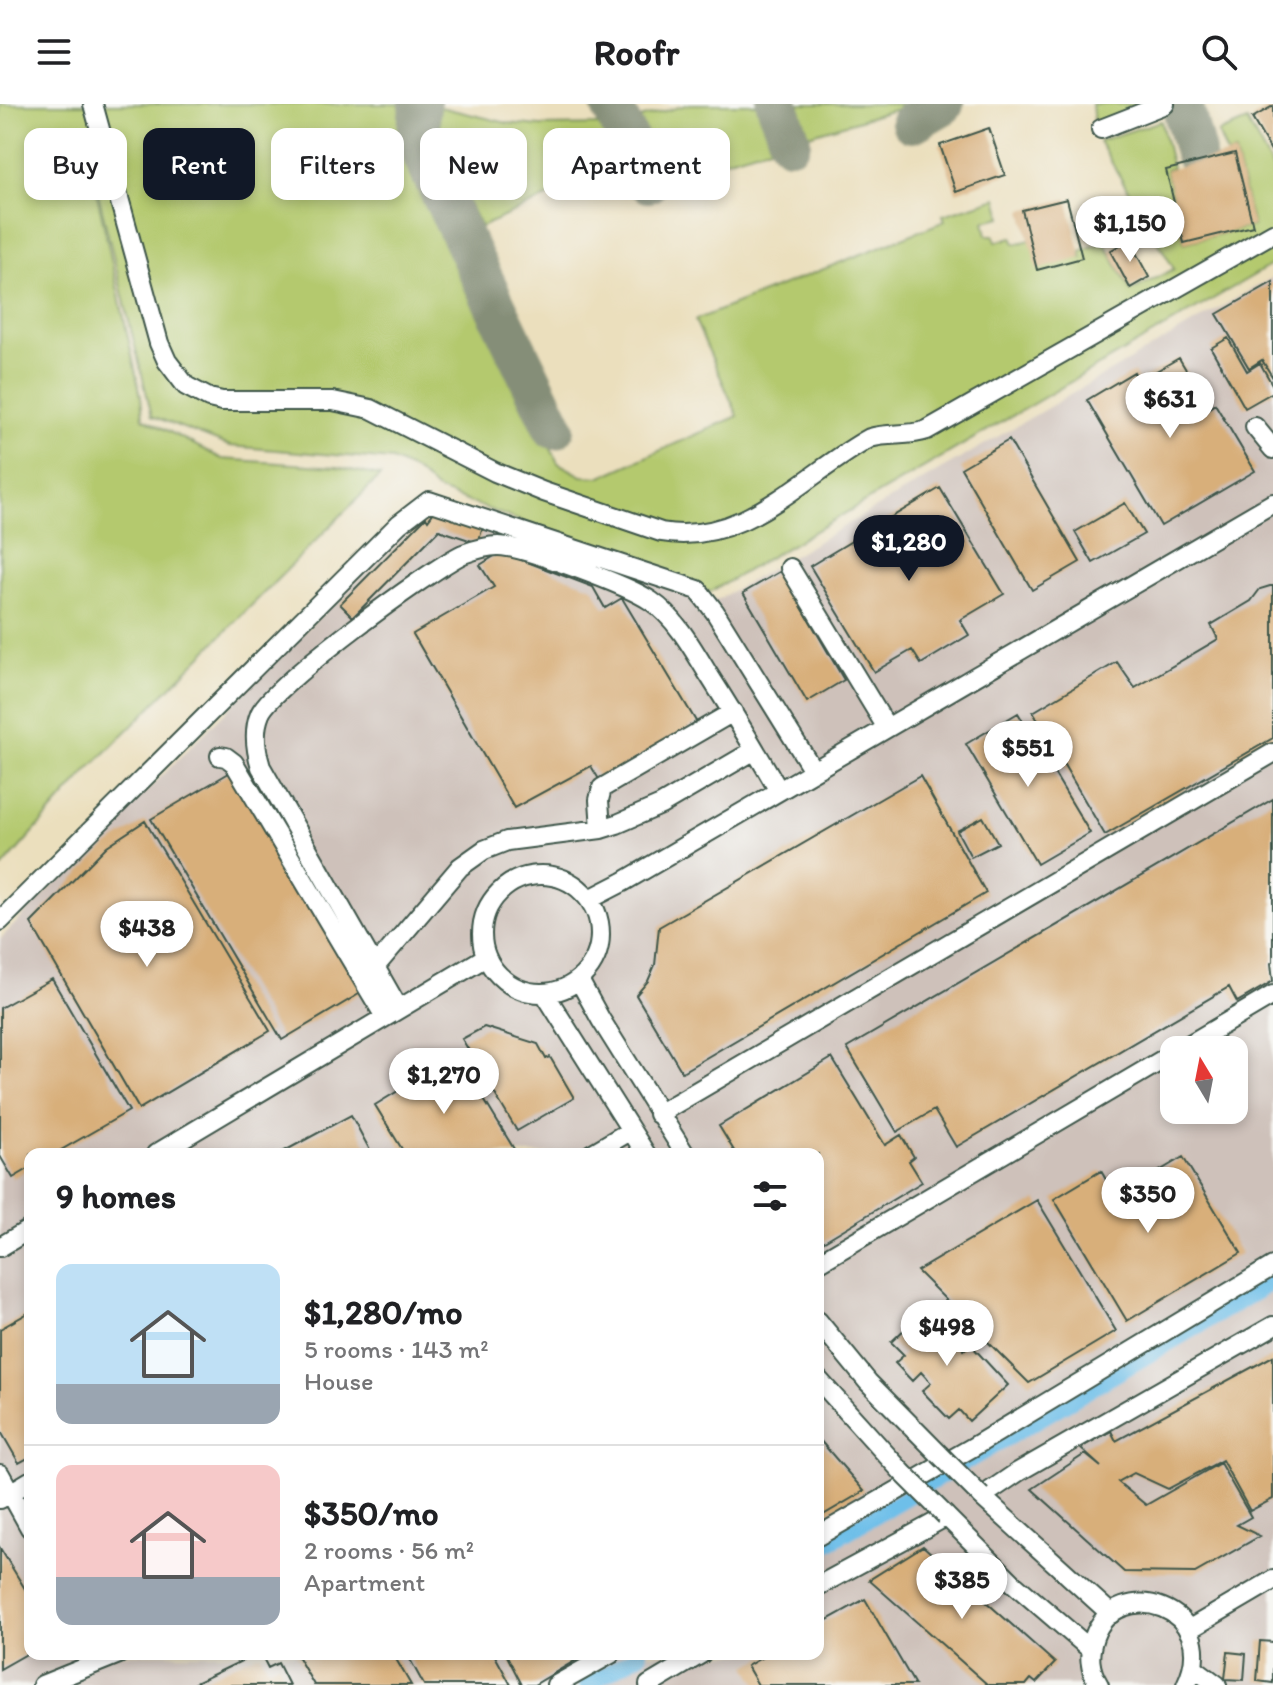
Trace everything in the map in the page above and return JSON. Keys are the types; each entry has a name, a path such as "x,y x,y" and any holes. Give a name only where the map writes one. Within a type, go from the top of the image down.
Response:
{"street":[{"path":"93,104 152,325 167,361 186,386 197,394 222,401 333,401 371,409 519,483 677,535 708,533 738,522 782,497 870,438 910,435 927,430 1273,233"},
{"path":"1101,129 1165,104"},
{"path":"1255,427 1273,449"},
{"path":"0,921 399,524 429,501 698,590 715,612 813,770"},
{"path":"590,899 1273,503"},
{"path":"392,1013 375,967 261,767 256,752 256,734 260,713 273,695 339,641 443,565 480,548 512,547 623,586 664,610 733,712 779,791"},
{"path":"790,568 887,728"},
{"path":"601,829 599,800 602,788 733,712"},
{"path":"375,967 460,867 484,850 507,841 601,829 661,805 755,750"},
{"path":"658,1114 1273,753"},
{"path":"220,756 234,763 392,1013"},
{"path":"543,874 560,877 576,885 590,899 599,917 601,940 594,962 579,980 564,989 545,994 510,985 496,973 486,957 482,941 485,916 497,893 510,882 543,874"},
{"path":"166,1148 486,957"},
{"path":"579,980 681,1148"},
{"path":"545,994 642,1148"},
{"path":"1204,1036 1273,995"},
{"path":"824,1259 1160,1061"},
{"path":"601,1148 630,1131"},
{"path":"0,1247 24,1233"},
{"path":"824,1533 973,1447 1273,1266"},
{"path":"986,1494 1029,1465 1273,1326"},
{"path":"824,1328 868,1382 939,1454 986,1494 1111,1614"},
{"path":"824,1386 942,1519 1090,1649"},
{"path":"0,1474 6,1496 24,1520"},
{"path":"6,1496 24,1485"},
{"path":"824,1583 942,1519"},
{"path":"1188,1630 1273,1580"},
{"path":"1099,1685 1090,1663 1090,1649 1097,1629 1111,1614 1127,1606 1153,1605 1177,1616 1188,1630 1194,1642 1190,1676 1217,1685"},
{"path":"42,1685 99,1660"},
{"path":"556,1685 600,1660"},
{"path":"649,1685 691,1660"}],"shaded area":[{"path":"1273,277 1273,1685 0,1685 0,939 429,506 717,600"}],"green space":[{"path":"0,104 404,104 407,148 420,183 420,200 428,200 558,463 582,476 601,477 738,416 695,320 945,221 943,215 997,198 1002,217 984,221 987,235 994,235 996,242 1012,237 1015,244 1030,240 1082,258 1080,251 1104,242 1131,291 1174,269 1099,141 1161,121 1172,168 1166,170 1184,243 1253,226 1235,153 1227,155 1218,133 1247,121 1273,169 1273,264 710,592 437,490 417,472 392,460 230,446 152,416 100,200 127,200 127,128 24,128 24,200 98,200 143,418 222,459 337,467 380,476 89,769 0,870"},
{"path":"690,104 767,104 780,144 730,158 730,128 634,128 636,119"},
{"path":"791,104 914,104 802,137"},
{"path":"1092,104 1155,104 1094,125"},
{"path":"440,107 507,123 609,125 610,128 543,128 543,199 481,227 467,200 527,200 527,128 440,128"}],"building":[{"path":"1273,106 1273,154 1252,118"},
{"path":"989,128 1005,175 956,192 940,145"},
{"path":"1235,153 1253,226 1184,243 1166,170"},
{"path":"1067,199 1082,258 1037,270 1022,210"},
{"path":"1129,240 1149,277 1130,288 1110,251"},
{"path":"1273,282 1273,378 1262,360 1249,368 1217,314"},
{"path":"1228,338 1247,371 1260,363 1273,386 1273,392 1245,408 1211,348"},
{"path":"1179,358 1209,408 1215,404 1255,471 1161,526 1087,400 1134,372 1139,381"},
{"path":"1009,440 1080,562 1032,590 961,468"},
{"path":"940,488 1004,594 960,620 969,635 921,664 912,650 874,672 810,566"},
{"path":"1125,503 1144,534 1093,563 1075,532"},
{"path":"434,512 483,527 478,543 439,530 353,617 340,604"},
{"path":"501,552 593,587 605,608 622,598 697,723 600,781 591,766 514,808 413,634 494,587 480,565"},
{"path":"781,571 844,680 807,702 743,593"},
{"path":"1273,586 1273,738 1105,835 1033,712 1117,662 1135,688 1218,639 1211,625 1251,601 1260,589"},
{"path":"1018,713 1090,833 1037,864 966,744"},
{"path":"234,770 364,991 282,1040 151,819"},
{"path":"920,776 986,893 682,1072 636,995 648,981 655,965 659,927"},
{"path":"1273,799 1273,981 1237,1002 1229,987 956,1147 934,1110 897,1132 847,1048"},
{"path":"983,817 998,843 971,857 957,831"},
{"path":"145,821 270,1031 139,1109 31,923 107,846"},
{"path":"52,979 129,1111 64,1148 24,1148 24,1172 13,1178 0,1156 0,1008"},
{"path":"484,1027 538,1044 546,1059 550,1057 574,1098 517,1131 462,1039"},
{"path":"457,1055 513,1148 401,1148 375,1105"},
{"path":"832,1058 885,1145 901,1135 914,1157 909,1161 922,1182 824,1241 824,1148 732,1148 719,1126"},
{"path":"351,1115 369,1148 290,1148"},
{"path":"1183,1157 1241,1253 1127,1321 1054,1199 1101,1171 1109,1185 1117,1180 1124,1192"},
{"path":"1037,1200 1116,1331 1029,1383 917,1271"},
{"path":"926,1309 964,1350 970,1344 1008,1385 969,1421 959,1410 949,1419 922,1391 931,1383 921,1372 912,1381 895,1363 904,1355 891,1342"},
{"path":"24,1315 24,1460 19,1463 0,1430 0,1329"},
{"path":"1273,1356 1273,1499 1250,1511 1222,1460 1168,1489 1134,1473 1118,1482 1146,1505 1220,1463 1251,1517 1237,1525 1260,1536 1195,1573 1124,1572 1032,1489 1085,1454 1101,1467 1080,1448 1111,1431 1116,1441"},
{"path":"824,1445 864,1491 824,1514"},
{"path":"923,1546 1055,1663 1036,1683 1031,1679 1026,1685 988,1685 869,1580"},
{"path":"0,1548 24,1587 24,1655 0,1669"},
{"path":"865,1599 915,1685 758,1685 747,1666 758,1660 824,1660 824,1622"},
{"path":"1260,1641 1273,1642 1273,1683 1257,1681"},
{"path":"1228,1652 1246,1654 1244,1680 1225,1679"},
{"path":"243,1660 264,1660 268,1668 278,1663 289,1685 191,1685"},
{"path":"299,1660 396,1660 411,1685 314,1685"},
{"path":"410,1660 497,1660 511,1685 424,1685"},
{"path":"509,1660 576,1660 534,1685 522,1685"}],"waterway":[{"path":"824,1545 1273,1282"},
{"path":"587,1685 630,1660"}],"taxiway":[{"path":"420,104 418,131 424,157 554,428"},
{"path":"611,104 622,128"},
{"path":"777,104 790,141"},
{"path":"912,122 943,104"},
{"path":"1182,104 1195,153"}]}
